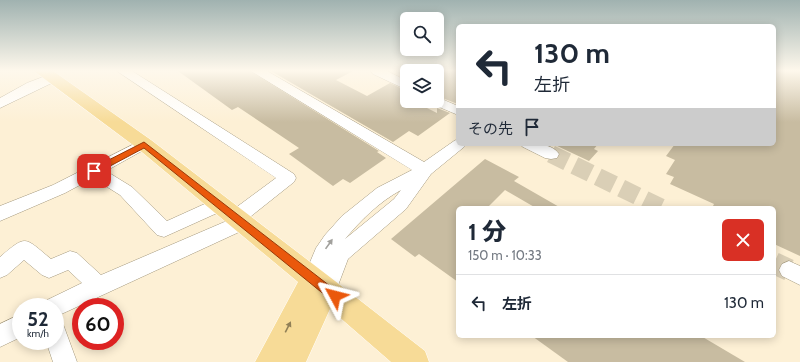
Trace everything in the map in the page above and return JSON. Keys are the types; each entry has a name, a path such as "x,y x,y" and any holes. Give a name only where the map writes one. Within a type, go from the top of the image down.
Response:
{"main road":[{"path":"64,88 144,144 320,284 414,362"},
{"path":"270,362 320,284"},
{"path":"291,362 320,284"}],"street":[{"path":"0,104 29,88"},
{"path":"64,302 119,275 182,250 240,220 288,178 149,88"},
{"path":"286,88 425,170"},
{"path":"444,104 456,110"},
{"path":"4,209 59,189 144,144"},
{"path":"320,284 323,254 332,240 349,221 383,192 425,170 456,146"},
{"path":"533,146 551,154"},
{"path":"94,171 126,191 164,230 220,204"},
{"path":"0,269 24,248 48,269 70,259 98,285"},
{"path":"0,336 12,330"},
{"path":"61,350 65,362"}],"building":[{"path":"201,88 277,88 379,151 377,152 386,158 350,183 343,179 333,186 289,154 299,148 238,107 232,110"},
{"path":"300,88 351,88 367,96 381,88 400,88 400,108 427,108 437,113 437,108 450,113 418,136 409,131 393,142"},
{"path":"444,88 456,88 456,103 444,99"},
{"path":"776,88 800,88 800,256 776,245 776,206 713,206 714,204 670,184 674,177 666,174 675,160 666,156 674,146 776,146"},
{"path":"557,146 596,146 594,149 598,151 589,161"},
{"path":"485,159 519,177 514,181 558,206 533,206 505,190 489,206 456,206 456,281 419,254 415,257 391,239"},
{"path":"535,338 704,338 745,362 568,362"}],"tunnel":[{"path":"551,154 658,206"},
{"path":"776,264 789,270"}],"route":[{"path":"94,171 144,144 335,296"}]}
